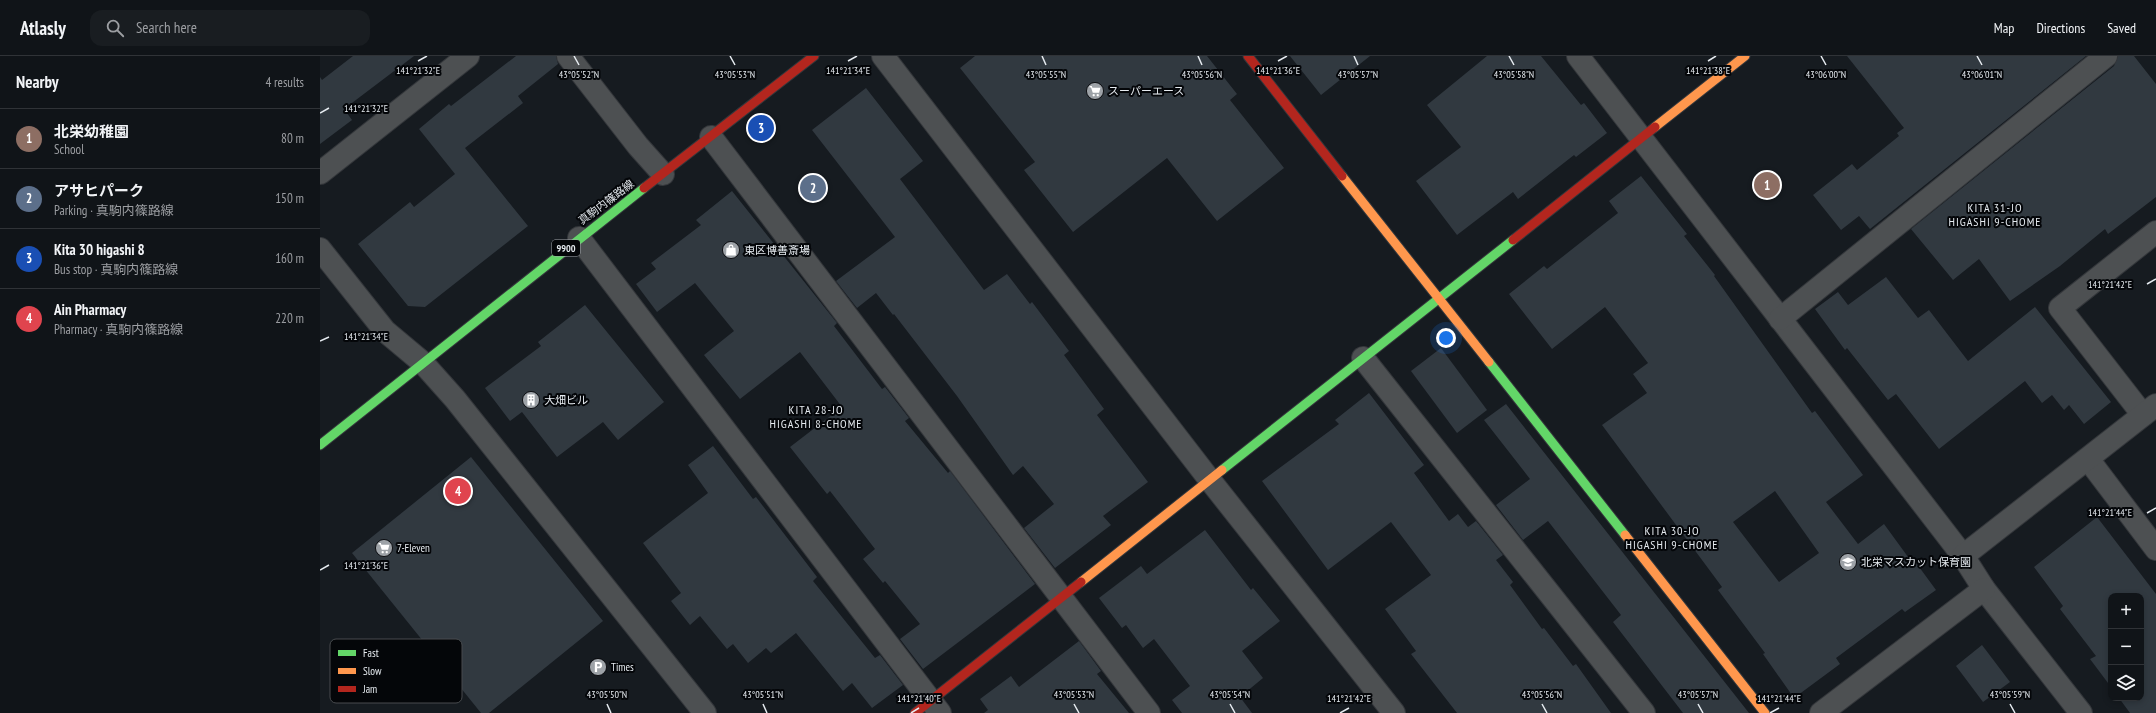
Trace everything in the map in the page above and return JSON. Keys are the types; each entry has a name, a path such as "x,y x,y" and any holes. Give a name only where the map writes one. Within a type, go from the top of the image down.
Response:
{"street":[{"path":"320,173 468,56"},
{"path":"568,56 638,146 663,174"},
{"name":"真駒内篠路線","path":"320,445 579,238 814,56"},
{"path":"883,56 1209,479 1394,713"},
{"path":"1248,56 1765,713"},
{"path":"1578,56 1963,556 1984,589 2082,713"},
{"path":"579,238 928,709 1061,597 1745,56"},
{"path":"1780,318 2106,56"},
{"path":"711,137 1150,713"},
{"path":"1963,556 2150,410 2060,308 2156,232"},
{"path":"320,248 385,331 422,362 456,399 705,713"},
{"path":"1363,358 1644,713"},
{"path":"2088,459 2156,549"},
{"path":"1821,713 1984,589"}],"building":[{"path":"353,56 414,56 344,109 352,120 320,144 320,77 322,80"},
{"path":"516,56 556,56 558,64 518,96 523,103 465,148 528,226 425,307 408,306 358,244 410,202 414,207 455,174 419,129 449,104 451,106"},
{"path":"975,56 1207,56 1237,94 1230,100 1284,168 1217,221 1167,158 1073,232 1024,170 1035,162 960,68"},
{"path":"1290,56 1370,56 1321,95"},
{"path":"1487,56 1541,56 1581,105 1584,103 1607,133 1576,157 1574,155 1518,199 1513,192 1457,235 1416,181 1461,147 1427,105"},
{"path":"1847,56 2086,56 1870,229 1859,216 1841,230 1813,195 1852,164 1857,170 1899,136 1897,133 1904,128"},
{"path":"2118,56 2134,56 2156,84 2156,197 2108,234 2105,229 2060,266 2010,301 1979,259 1953,280 1911,229 2114,66"},
{"path":"866,88 923,161 900,179 984,290 1007,274 1030,304 1032,302 1069,351 1064,355 1104,409 1097,415 1148,482 1103,516 1111,525 1055,568 1024,528 1054,504 1023,466 1013,475 957,396 876,293 857,308 836,281 895,237 812,130"},
{"path":"1641,176 1687,234 1684,236 1715,275 1714,276 1812,413 1815,411 1863,475 1826,502 1858,544 1884,524 1911,561 1914,560 1936,590 1905,612 1902,609 1836,658 1840,664 1794,698 1763,654 1765,653 1718,590 1722,587 1602,425 1647,393 1633,374 1648,363 1605,307 1552,349 1509,294 1544,266 1547,269 1618,213 1609,201","holes":["1775,491 1819,553 1779,582 1733,522"]},
{"path":"732,191 837,323 834,326 882,389 885,387 909,418 905,421 948,473 950,471 1035,584 923,669 900,639 920,624 885,581 883,583 863,559 875,549 830,491 827,494 790,447 842,407 800,352 740,399 704,355 734,331 695,283 657,312 636,284 656,269 651,263 701,225 696,220"},
{"path":"1886,277 1918,318 1929,310 1968,361 2035,307 2111,402 2084,424 2069,405 2064,410 2052,395 2042,403 2025,381 1939,449 1896,394 1888,400 1847,348 1845,350 1815,309 1838,292 1848,305"},
{"path":"585,305 664,402 618,440 603,422 557,457 522,412 510,421 485,388 541,346 538,342"},
{"path":"1441,348 1487,410 1457,433 1411,371"},
{"path":"1369,393 1424,465 1414,473 1449,521 1458,514 1468,527 1476,521 1503,555 1496,560 1513,582 1510,585 1542,629 1544,628 1573,666 1576,664 1611,713 1457,713 1411,654 1416,651 1385,609 1431,575 1391,522 1328,570 1262,481 1339,424 1335,420"},
{"path":"1506,404 1749,713 1683,713 1613,622 1621,615 1548,521 1523,540 1496,505 1530,479 1484,420"},
{"path":"713,446 753,499 756,497 817,577 813,581 875,658 880,655 903,685 872,708 852,683 843,691 796,633 771,653 766,648 748,663 733,644 727,649 700,616 690,625 671,601 681,593 643,543 708,493 688,465"},
{"path":"471,457 603,621 489,713 481,713 462,689 462,639 421,639 352,553"},
{"path":"2097,517 2156,594 2156,713 2130,713 2121,701 2144,701 2144,593 2108,593 2108,683 2090,659 2096,656 2060,609 2063,606 2034,567"},
{"path":"1205,530 1251,590 1253,588 1280,621 1242,651 1263,678 1240,697 1252,713 1182,713 1172,700 1190,686 1154,639 1143,648 1126,625 1122,628 1099,598 1141,566 1147,574"},
{"path":"1079,641 1101,671 1097,674 1129,713 984,713 988,710 980,699 1011,676 1019,687"},
{"path":"1982,645 2010,682 1983,702 1956,666"}],"traffic: fast":[{"path":"320,445 644,188"},
{"path":"1222,470 1513,240"},
{"path":"1489,362 1625,535"}],"traffic: slow":[{"path":"1655,127 1745,56"},
{"path":"1342,176 1489,362"},
{"path":"1081,582 1222,470"},
{"path":"1625,535 1765,713"}],"traffic: jam":[{"path":"644,188 814,56"},
{"path":"1248,56 1342,176"},
{"path":"1513,240 1655,127"},
{"path":"915,713 1081,582"}],"place":[{"name":"スーパーエース","path":"1095,91"},
{"name":"Kita 30 higashi 8","path":"761,128"},
{"name":"北栄幼稚園","path":"1767,185"},
{"name":"アサヒパーク","path":"813,188"},
{"name":"東区博善斎場","path":"731,250"},
{"name":"大畑ビル","path":"531,400"},
{"name":"Ain Pharmacy","path":"458,491"},
{"name":"7-Eleven","path":"384,548"},
{"name":"北栄マスカット保育園","path":"1848,562"},
{"name":"Times","path":"598,667"}],"district":[{"name":"KITA 31-JO HIGASHI 9-CHOME","path":"1995,214"},
{"name":"KITA 28-JO HIGASHI 8-CHOME","path":"816,416"},
{"name":"KITA 30-JO HIGASHI 9-CHOME","path":"1672,537"}]}
